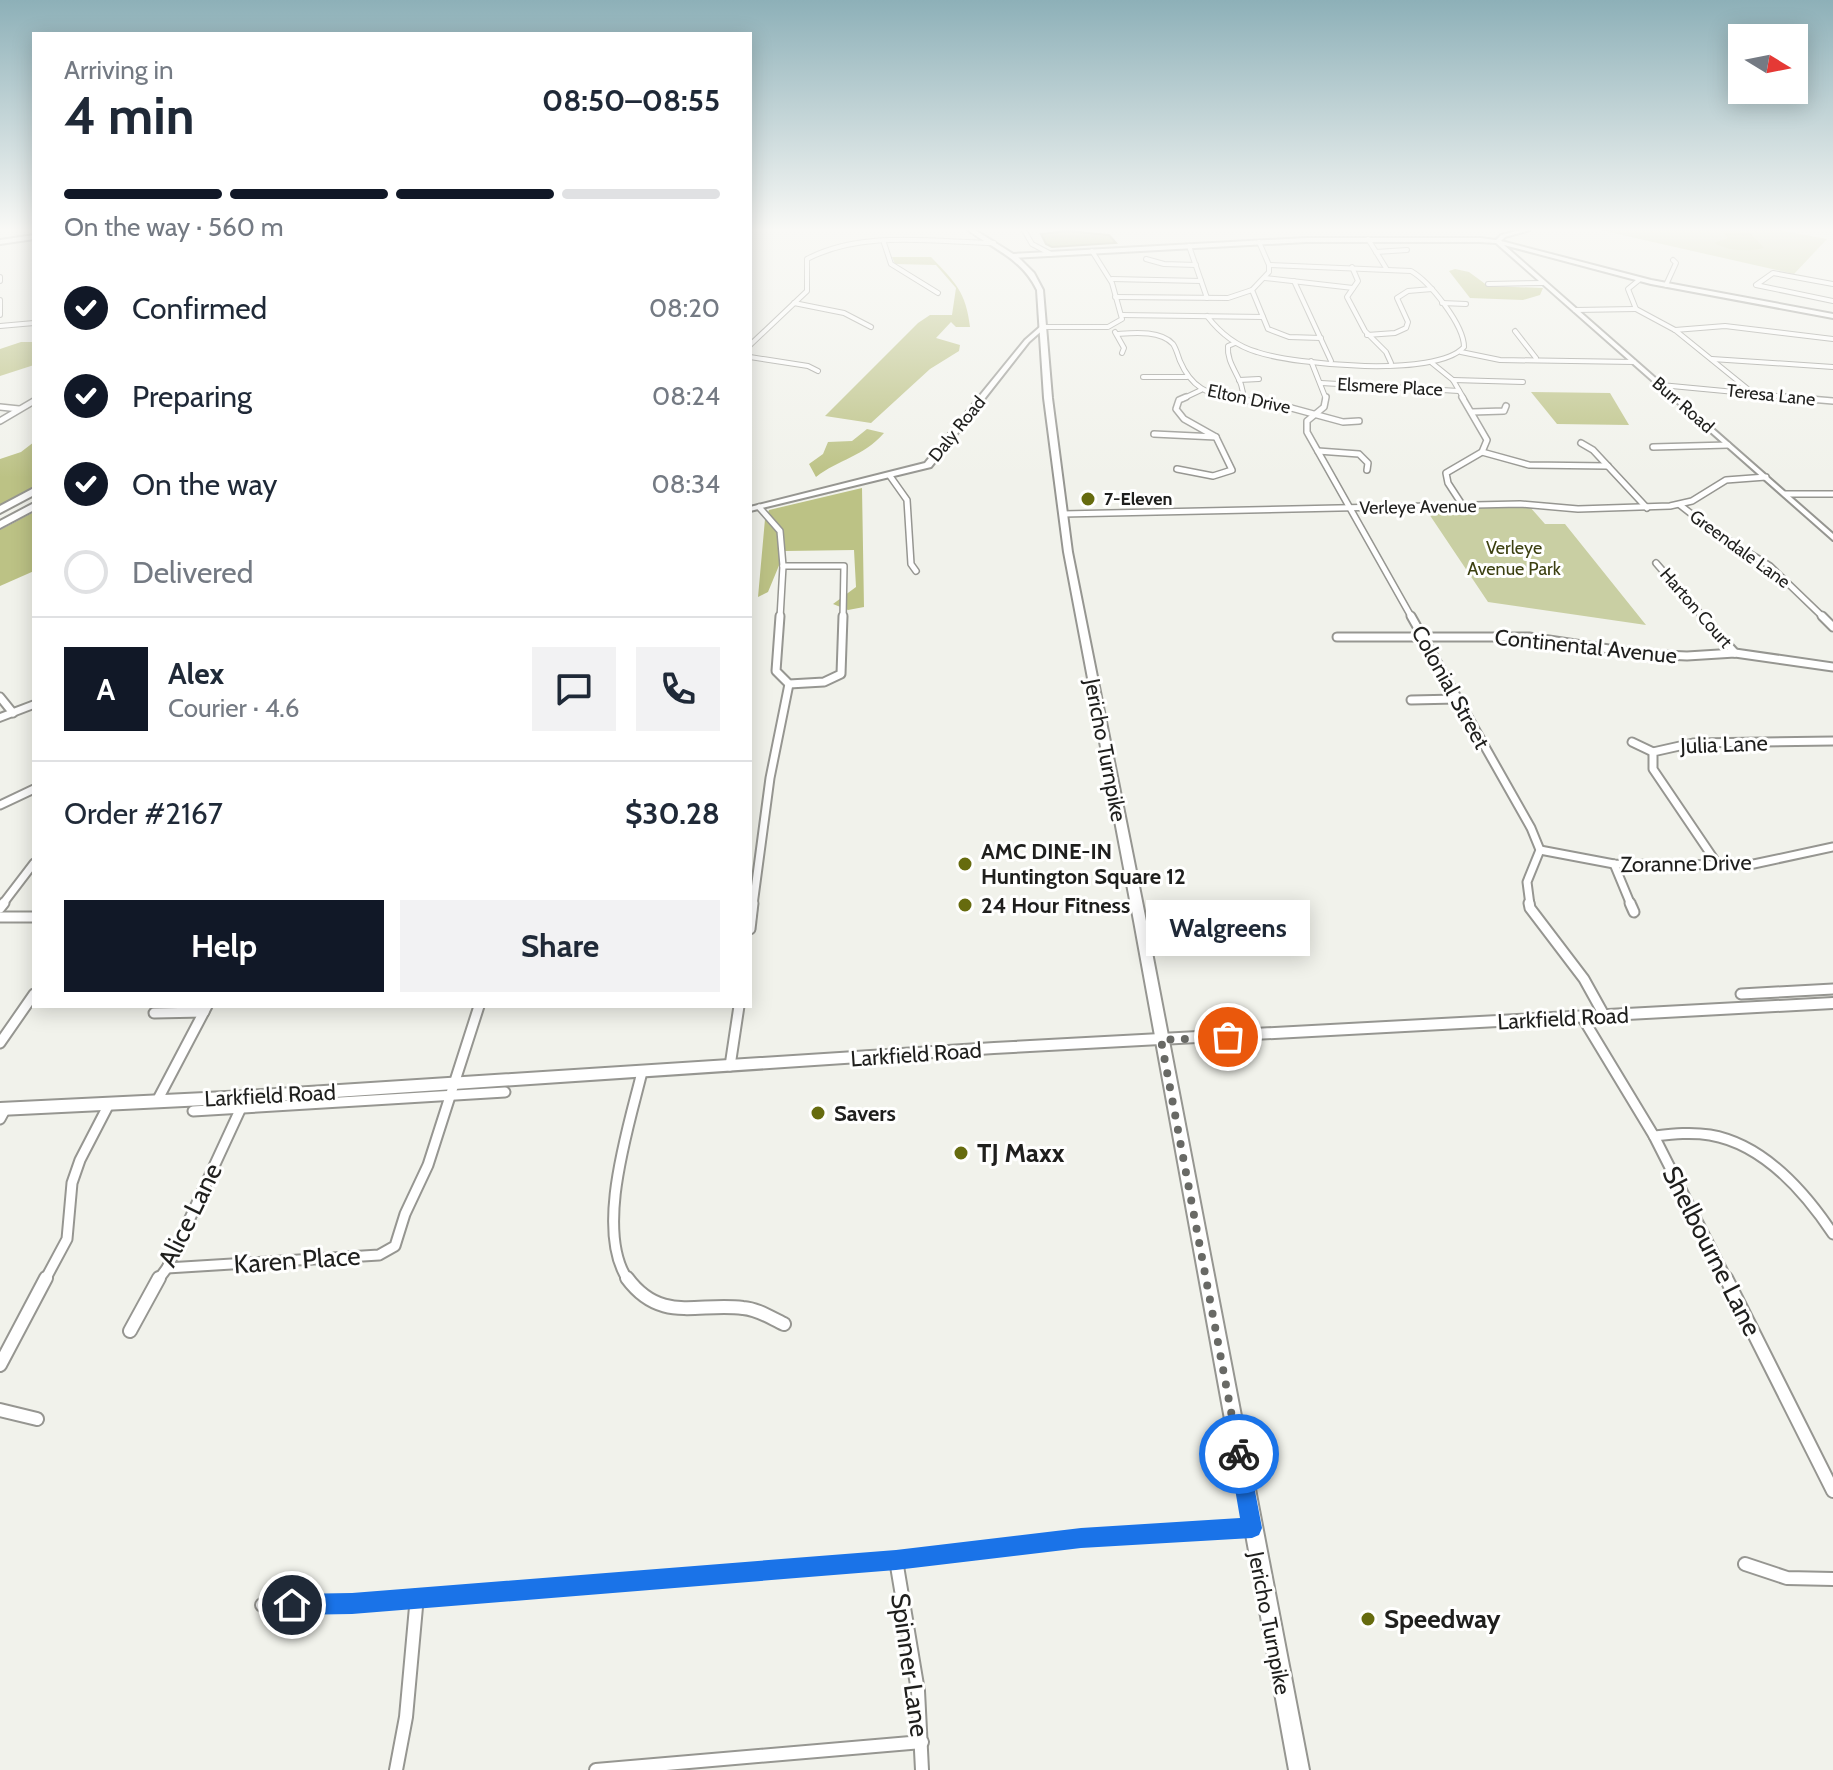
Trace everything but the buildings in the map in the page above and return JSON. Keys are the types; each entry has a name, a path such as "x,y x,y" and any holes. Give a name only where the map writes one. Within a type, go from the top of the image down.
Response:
{"highway":[{"path":"0,510 32,492"},
{"path":"0,525 32,507"}],"main road":[{"name":"Jericho Turnpike","path":"1042,313 1048,398 1063,514 1299,1770"},
{"name":"Burr Road","path":"1578,313 1833,538"},
{"name":"Daly Road","path":"754,508 928,465 1027,341 1043,327"},
{"path":"0,718 32,705"},
{"name":"Larkfield Road","path":"2,1112 1161,1040 1833,1003"}],"street":[{"path":"752,343 784,313"},
{"path":"845,313 856,316 871,327"},
{"path":"1261,313 1273,333 1321,338"},
{"path":"1309,313 1331,361"},
{"path":"1355,313 1367,335 1386,352 1391,363"},
{"path":"1367,335 1395,333 1406,328 1408,322 1404,313"},
{"path":"1448,313 1465,338 1461,352"},
{"path":"1643,313 1675,330 1754,394"},
{"path":"1043,327 1108,327 1118,323 1122,315 1263,317"},
{"path":"1207,316 1235,343 1269,356 1311,361 1432,363 1461,352 1500,360 1536,358 1634,362"},
{"path":"0,326 32,323"},
{"path":"1675,330 1725,326 1833,339"},
{"path":"1108,327 1117,334 1124,348 1122,353"},
{"path":"1515,331 1536,358"},
{"name":"Elton Drive","path":"1117,334 1144,333 1168,340 1187,377 1201,390 1284,406 1343,422 1359,421"},
{"path":"1235,343 1226,351 1245,393 1243,400"},
{"path":"752,357 808,366 818,371"},
{"path":"1711,359 1833,367"},
{"path":"1311,361 1321,383"},
{"path":"1432,363 1453,380 1487,440 1482,452 1446,473 1448,483 1463,506"},
{"path":"1143,377 1187,377"},
{"path":"1239,380 1259,379"},
{"path":"1453,380 1523,382"},
{"name":"Elsmere Place","path":"1321,383 1459,391"},
{"name":"Colonial Street","path":"1321,383 1326,404 1307,421 1307,432 1530,827 1540,850"},
{"name":"Teresa Lane","path":"1661,385 1833,401"},
{"path":"1177,469 1207,475 1230,473 1231,465 1216,437 1184,419 1176,409 1179,400 1201,390"},
{"path":"0,421 32,402"},
{"path":"1472,412 1504,411 1506,406"},
{"path":"0,407 21,409"},
{"path":"1154,434 1216,437"},
{"path":"1581,443 1593,450 1647,508"},
{"path":"1653,447 1728,445"},
{"path":"1318,451 1359,454 1368,463 1367,470"},
{"path":"1482,452 1529,465 1608,466"},
{"path":"890,476 907,500 911,564 916,571"},
{"name":"Verleye Avenue","path":"1063,514 1534,504 1578,509 1647,508 1680,505 1703,496 1726,480 1766,477"},
{"path":"1785,494 1833,494"},
{"name":"Greendale Lane","path":"1680,505 1712,530 1770,566 1833,627"},
{"path":"754,508 780,531 783,539 776,671 789,684 824,682 841,674 844,566 782,566"},
{"name":"Harton Court","path":"1656,563 1735,653"},
{"name":"Continental Avenue","path":"1337,637 1529,637 1664,656 1735,653 1833,667"},
{"path":"752,914 770,778 789,684"},
{"path":"0,697 13,713"},
{"path":"1411,700 1457,699"},
{"name":"Julia Lane","path":"1718,865 1653,769 1653,752 1693,743 1833,741"},
{"path":"1632,742 1653,752"},
{"path":"0,805 32,790"},
{"name":"Zoranne Drive","path":"1540,850 1614,864 1749,865 1833,847"},
{"path":"1540,850 1527,882 1530,908 1584,979 1604,1015"},
{"path":"1614,864 1634,912"},
{"path":"0,908 32,866"},
{"path":"0,917 32,917"},
{"path":"1741,994 1833,989"},
{"path":"0,1043 32,997"},
{"name":"Karen Place","path":"167,1268 379,1255 395,1246 405,1214 428,1165 478,1008"},
{"path":"730,1066 739,1008"},
{"path":"154,1013 206,1009"},
{"path":"157,1101 206,1009"},
{"name":"Shelbourne Lane","path":"1582,1017 1654,1136 1833,1491"},
{"path":"642,1072 621,1174 615,1225 617,1257 632,1286 652,1303 679,1310 749,1308 784,1324"},
{"name":"Larkfield Road","path":"193,1111 240,1111 505,1092"},
{"name":"Alice Lane","path":"130,1331 151,1289 167,1268 246,1097"},
{"path":"0,1365 67,1239 72,1183 80,1160 109,1104"},
{"path":"1654,1136 1693,1133 1716,1136 1755,1155 1799,1188 1833,1234"},
{"path":"0,1410 37,1419"},
{"path":"262,1605 352,1604 417,1596 896,1560 1081,1538 1252,1528"},
{"name":"Spinner Lane","path":"896,1560 918,1691 922,1770"},
{"path":"1745,1564 1787,1578 1833,1579"},
{"path":"396,1770 406,1717 417,1596"},
{"path":"596,1770 922,1742"}],"green space":[{"name":"Verleye Avenue Park","path":"1530,507 1545,524 1565,524 1646,625 1488,602 1425,508"}],"shaded area":[{"path":"967,313 970,327 956,327 951,322 936,338 960,345 959,351 930,369 871,423 825,416 918,323 930,315"},
{"path":"32,342 32,366 0,376 0,349"},
{"path":"1531,392 1610,393 1629,425 1557,424"},
{"path":"867,429 884,433 859,453 816,477 809,464 823,454 828,442 852,441"},
{"path":"32,444 32,489 0,506 0,459 21,452"},
{"path":"862,488 864,607 848,610 833,604 856,587 854,550 785,551 768,592 758,597 765,519 769,510"},
{"path":"32,513 32,572 0,586 0,530"}],"way so far":[{"path":"1228,1037 1161,1040 1239,1454"}],"place":[{"name":"7-Eleven","path":"1088,499"},
{"name":"AMC DINE-IN Huntington Square 12","path":"965,864"},
{"name":"24 Hour Fitness","path":"965,905"},
{"name":"Walgreens","path":"1228,1037"},
{"name":"Savers","path":"818,1113"},
{"name":"TJ Maxx","path":"961,1153"},
{"name":"Speedway","path":"1368,1619"}],"route":[{"path":"292,1605 352,1604 417,1596 896,1560 1081,1538 1252,1528 1239,1454"}]}
